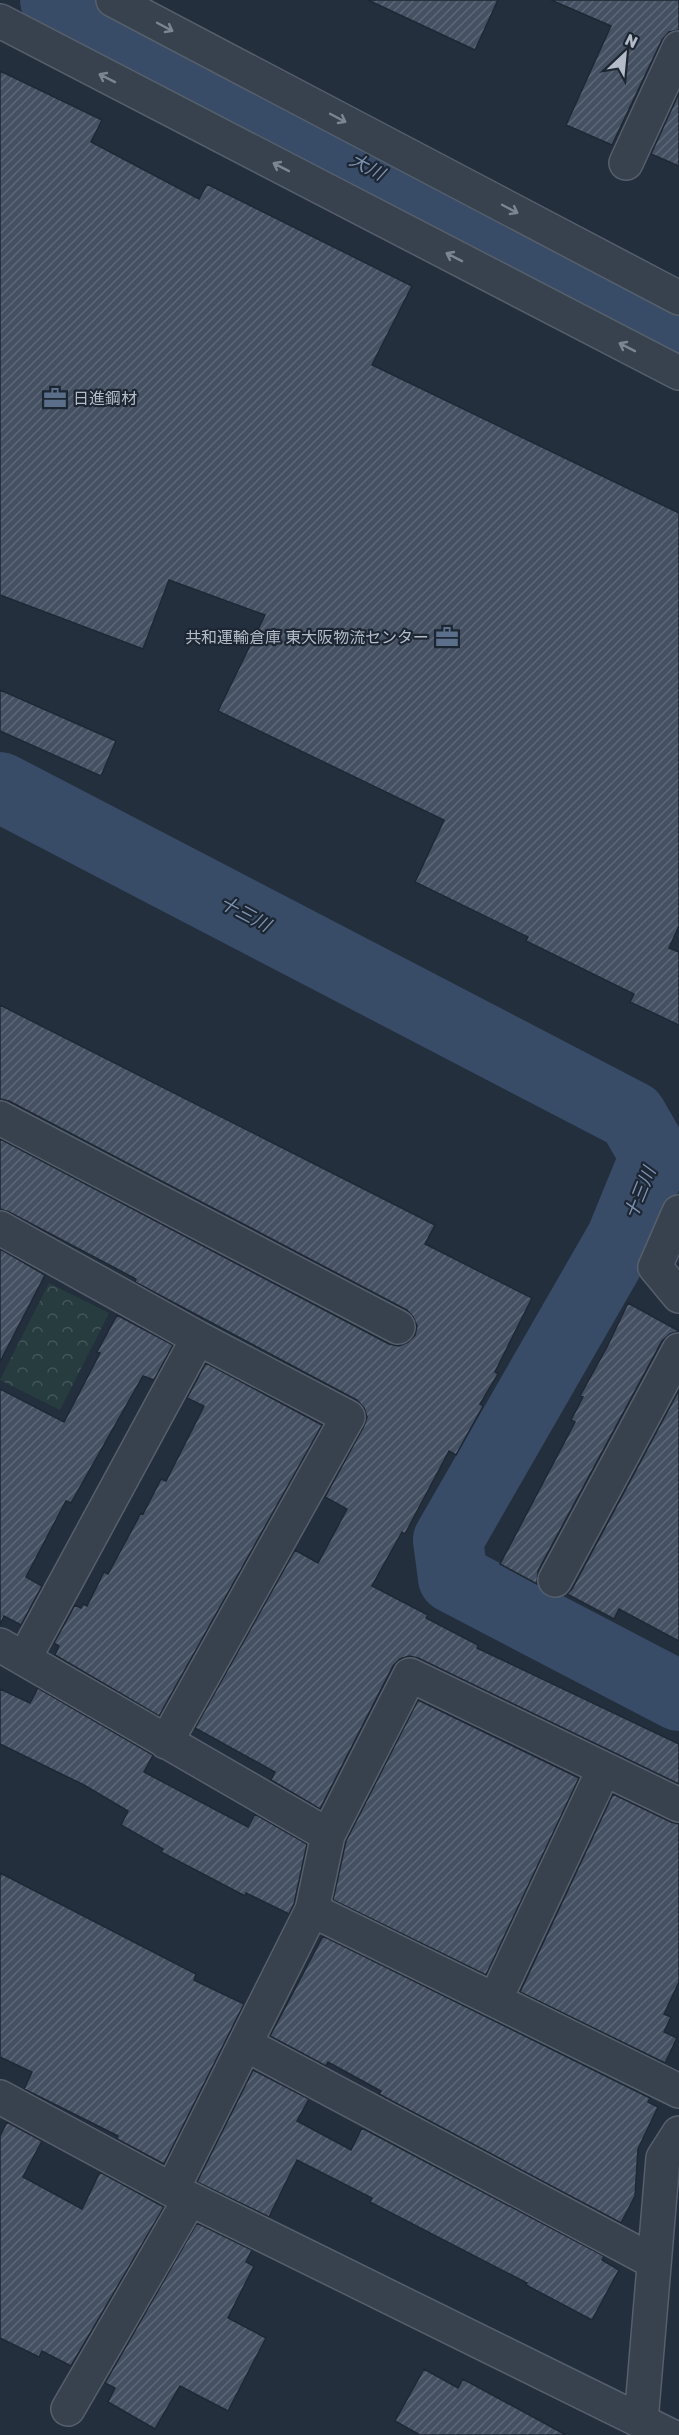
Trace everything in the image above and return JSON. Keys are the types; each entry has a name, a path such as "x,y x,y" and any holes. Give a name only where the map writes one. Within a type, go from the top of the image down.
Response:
{"street":[{"path":"114,0 679,298"},
{"path":"0,21 679,373"},
{"path":"626,163 679,48"},
{"path":"0,1118 398,1327"},
{"path":"679,1212 655,1267 679,1296"},
{"path":"0,1228 198,1338 348,1417 166,1742"},
{"path":"198,1338 12,1652 328,1835"},
{"path":"555,1580 679,1350"},
{"path":"68,2409 181,2194 245,2044 312,1910 328,1835 410,1675 679,1805"},
{"path":"495,2000 604,1769"},
{"path":"312,1910 679,2091"},
{"path":"245,2044 654,2262"},
{"path":"0,2097 181,2194 655,2428 654,2262 663,2158 679,2133"}],"green space":[{"path":"49,1283 109,1313 60,1410 0,1380"}],"building":[{"path":"368,0 498,0 475,50"},
{"path":"551,0 679,0 679,30 669,32 662,40 612,145 566,125 611,26"},
{"path":"0,71 102,120 91,142 199,199 207,184 412,286 372,365 679,513 679,926 669,948 679,952 679,1025 630,1002 634,994 526,941 528,937 415,882 444,820 218,711 265,615 169,580 143,649 0,595"},
{"path":"679,93 679,166 651,154"},
{"path":"0,690 116,741 101,776 0,731"},
{"path":"0,1005 435,1225 425,1244 532,1298 495,1372 498,1374 480,1404 483,1406 456,1455 449,1451 405,1534 402,1532 372,1586 428,1615 426,1618 478,1645 477,1648 679,1744 679,1784 418,1658 409,1656 400,1659 393,1666 320,1809 271,1780 275,1772 195,1728 295,1550 318,1563 347,1509 325,1497 367,1417 364,1408 357,1400 135,1282 136,1279 0,1209 0,1139 389,1344 399,1346 408,1342 415,1335 417,1326 407,1310 9,1101 0,1099"},
{"path":"0,1249 45,1275 0,1362"},
{"path":"628,1303 679,1331 670,1334 662,1341 538,1571 537,1584 500,1564 575,1422 571,1420 583,1397 580,1396"},
{"path":"117,1315 173,1345 154,1380 143,1376 71,1503 66,1501 26,1577 42,1586 21,1625 4,1616 0,1625 0,1389 64,1422"},
{"path":"206,1363 322,1425 159,1716 55,1655 59,1646 54,1643 75,1605 81,1608 83,1604 87,1606 104,1572 108,1574 161,1479 166,1481 204,1406 187,1398"},
{"path":"679,1390 679,1641 619,1609 614,1619 567,1594 572,1589"},
{"path":"38,1688 153,1755 144,1772 248,1827 255,1814 307,1844 294,1904 289,1914 246,1893 245,1896 161,1852 163,1849 121,1825 128,1811 84,1785 0,1744 0,1689 30,1703"},
{"path":"418,1700 579,1778 486,1975 333,1900 346,1841"},
{"path":"613,1794 679,1824 679,1982 664,2014 671,2017 664,2032 677,2038 665,2063 520,1992"},
{"path":"0,1873 196,1974 194,1980 244,2004 164,2164 117,2139 118,2136 24,2089 32,2072 0,2057"},
{"path":"323,1936 650,2098 648,2102 658,2107 638,2149 635,2196 621,2223 379,2094 381,2091 328,2062 326,2066 270,2036"},
{"path":"253,2070 309,2099 297,2121 351,2150 362,2128 604,2256 602,2260 619,2270 592,2320 526,2285 527,2283 370,2202 372,2198 297,2160 269,2217 197,2182"},
{"path":"7,2122 42,2141 23,2177 82,2209 100,2172 164,2207 71,2366 42,2351 39,2357 0,2338 0,2136"},
{"path":"197,2223 252,2250 246,2262 254,2266 228,2318 266,2338 228,2411 180,2386 155,2429 108,2402 115,2388 105,2383"},
{"path":"424,2369 458,2388 463,2379 566,2435 420,2435 395,2421"}],"waterway":[{"name":"大川","path":"55,0 679,334"},
{"name":"十三川","path":"0,787 632,1116 655,1156 621,1239 448,1540 453,1578 679,1696"}],"place":[{"name":"日進鋼材","path":"55,398"},
{"name":"共和運輸倉庫 東大阪物流センター","path":"447,637"}]}
